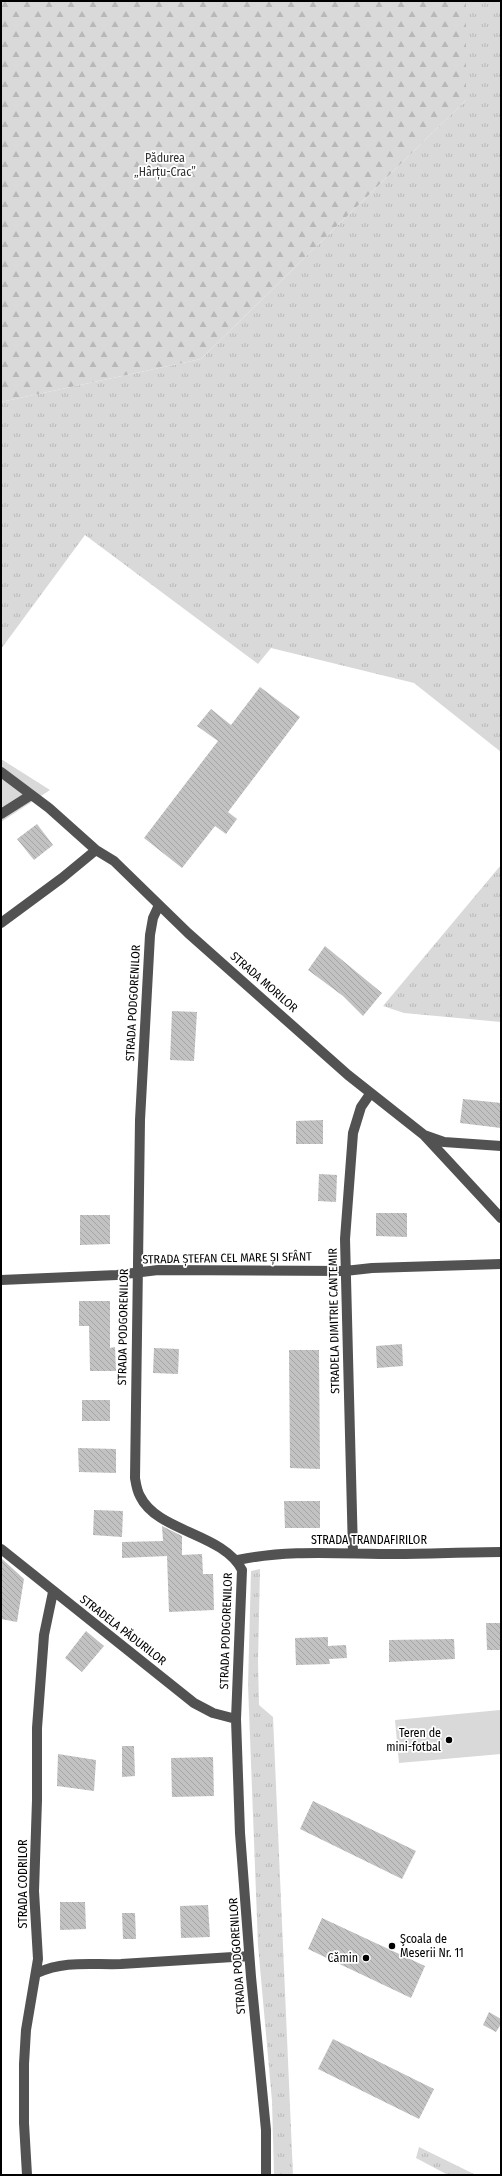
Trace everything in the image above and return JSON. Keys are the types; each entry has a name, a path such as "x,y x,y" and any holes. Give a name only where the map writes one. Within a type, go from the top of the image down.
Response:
{"street":[{"name":"STRADA MORILOR","path":"1,772 68,824 96,850 114,861 188,933 370,1094 424,1135 501,1218"},
{"path":"1,814 31,795"},
{"path":"1,923 62,878 96,850"},
{"name":"STRADA PODGORENILOR","path":"159,905 153,918 148,959 140,1120 136,1272 135,1478 140,1496 151,1510 225,1550 238,1560 242,1570 243,1584 236,1719 240,1834 249,1956 266,2130 266,2175"},
{"name":"STRADELA DIMITRIE CANTEMIR","path":"353,1552 345,1239 353,1133 361,1108 370,1094"},
{"path":"424,1135 444,1142 501,1146"},
{"name":"STRADA ȘTEFAN CEL MARE ȘI SFÂNT","path":"1,1280 117,1275 166,1270 345,1271 372,1268 501,1264"},
{"name":"STRADELA PĂDURILOR","path":"1,1549 53,1592 90,1618 194,1703 213,1713 236,1719"},
{"name":"STRADA TRANDAFIRILOR","path":"238,1560 259,1556 353,1552 501,1552"},
{"name":"STRADA CODRILOR","path":"27,2175 24,2123 24,2064 26,2030 37,1973 38,1959 34,1891 38,1773 37,1728 44,1635 53,1592"},
{"path":"37,1973 52,1967 70,1964 120,1964 249,1956"}],"green space":[{"name":"Pădurea „Hârțu-Crac”","path":"1,1 466,1 466,100 201,359 1,402"},
{"path":"466,1 501,1 501,752 414,683 271,648 258,664 85,535 1,649 1,402 201,359 466,100"},
{"path":"1,759 50,790 1,822"},
{"path":"501,865 501,1022 404,1013 383,1006"},
{"path":"260,1569 258,1662 259,1705 273,1717 293,2175 274,2175 272,2101 258,1945 248,1685 251,1571"},
{"name":"Teren de mini-fotbal","path":"500,1710 501,1754 399,1763 395,1720"},
{"path":"419,2147 476,2175 448,2175 416,2158"}],"building":[{"path":"260,687 300,717 228,812 237,819 226,834 215,826 182,868 144,838 218,741 197,726 211,709 231,725"},
{"path":"37,824 53,845 34,860 17,839"},
{"path":"325,946 382,993 363,1016 343,996 308,970"},
{"path":"172,1011 197,1012 194,1061 170,1060"},
{"path":"463,1099 501,1103 501,1128 460,1123"},
{"path":"323,1120 323,1144 296,1144 296,1121"},
{"path":"319,1174 337,1175 336,1202 318,1201"},
{"path":"376,1213 407,1213 407,1237 376,1236"},
{"path":"80,1215 110,1215 110,1244 80,1245"},
{"path":"79,1301 110,1301 110,1348 115,1347 116,1371 90,1371 89,1326 79,1326"},
{"path":"402,1344 403,1366 377,1368 376,1346"},
{"path":"154,1348 179,1349 178,1374 153,1373"},
{"path":"289,1350 319,1350 320,1469 290,1468"},
{"path":"82,1400 110,1400 110,1421 82,1421"},
{"path":"78,1448 116,1449 116,1473 79,1472"},
{"path":"284,1501 320,1501 320,1528 285,1528"},
{"path":"94,1510 123,1511 122,1537 93,1535"},
{"path":"162,1526 182,1536 182,1555 202,1554 203,1574 213,1574 214,1610 169,1612 167,1556 122,1558 122,1542 163,1541"},
{"path":"1,1558 24,1579 17,1622 1,1619"},
{"path":"486,1623 501,1623 501,1650 487,1650"},
{"path":"86,1631 104,1646 82,1672 65,1658"},
{"path":"328,1637 328,1646 346,1645 347,1658 329,1659 330,1664 296,1665 295,1638"},
{"path":"454,1639 455,1659 389,1662 389,1640"},
{"path":"122,1746 134,1746 135,1776 122,1777"},
{"path":"58,1754 96,1760 94,1791 57,1786"},
{"path":"213,1757 214,1796 172,1797 171,1758"},
{"path":"313,1801 416,1851 402,1879 300,1829"},
{"path":"60,1902 85,1902 86,1929 60,1930"},
{"path":"208,1905 210,1937 181,1938 180,1906"},
{"path":"122,1913 135,1913 136,1939 123,1939"},
{"name":"Cămin","path":"322,1918 425,1966 411,1998 308,1949"},
{"path":"489,2012 501,2019 501,2024 496,2032 483,2025"},
{"path":"333,2039 434,2089 419,2119 318,2069"}],"place":[{"name":"Teren de mini-fotbal","path":"449,1740"},
{"name":"Şcoala de Meserii Nr. 11","path":"392,1946"},
{"name":"Cămin","path":"366,1958"}]}
